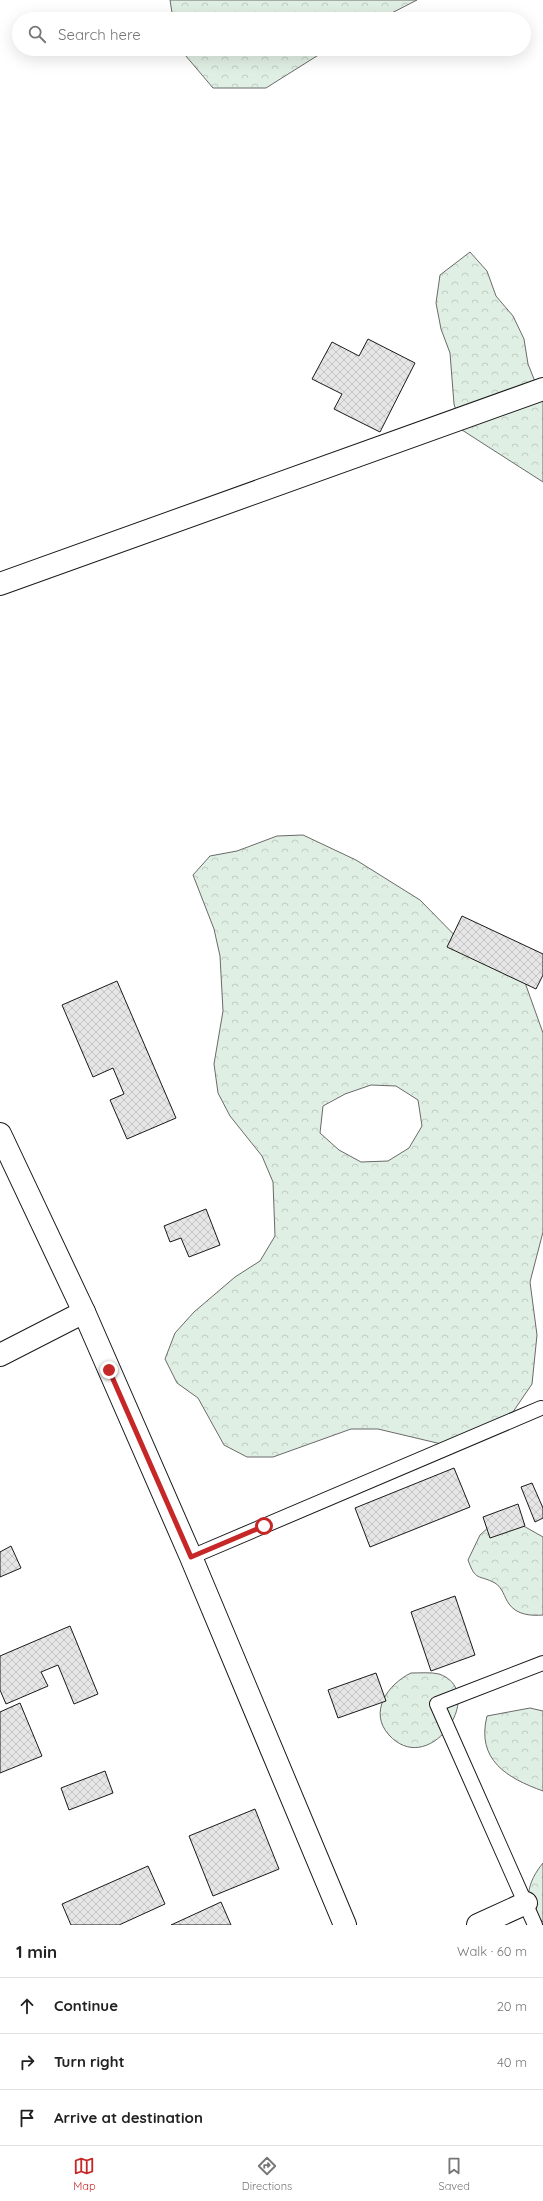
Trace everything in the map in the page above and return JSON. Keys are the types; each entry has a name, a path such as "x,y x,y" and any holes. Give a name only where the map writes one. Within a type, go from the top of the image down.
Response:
{"street":[{"path":"0,584 543,389"},
{"path":"0,1134 84,1312 191,1557 345,1925"},
{"path":"0,1355 84,1312"},
{"path":"478,1925 526,1903"}],"lane":[{"path":"191,1557 542,1408"},
{"path":"536,1925 437,1704 543,1663"}],"green space":[{"path":"170,0 417,0 394,12 172,12"},
{"path":"186,56 317,56 266,88 213,88"},
{"path":"470,252 487,271 496,296 513,316 524,339 528,364 538,389 543,395 543,482 462,430 454,404 450,353 441,329 436,303 440,275"},
{"path":"303,835 356,860 420,900 476,957 523,977 543,1033 543,1232 530,1282 537,1335 532,1384 502,1428 454,1447 378,1429 351,1429 273,1457 247,1457 224,1445 198,1398 177,1383 165,1359 175,1333 194,1312 235,1277 260,1261 275,1236 273,1182 262,1156 230,1116 218,1093 214,1064 223,1011 220,956 214,929 193,875 210,856 237,851 277,836","holes":["371,1085 396,1086 418,1100 422,1126 409,1148 388,1161 361,1162 339,1150 320,1133 323,1106 345,1094"]},
{"path":"500,1517 513,1520 543,1537 543,1615 529,1615 520,1613 512,1608 498,1585 476,1575 473,1572 468,1560 480,1535"},
{"path":"411,1673 439,1674 453,1683 458,1697 456,1713 448,1728 436,1740 421,1747 405,1746 389,1735 383,1726 380,1717 381,1708 388,1691"},
{"path":"530,1708 543,1711 543,1791 518,1780 497,1765 490,1756 486,1744 485,1731 487,1716"},
{"path":"543,1863 543,1922 531,1908 529,1893 533,1877"}],"building":[{"path":"368,339 415,363 380,432 334,409 342,394 312,379 332,342 359,356"},
{"path":"462,916 543,954 543,975 536,989 447,947"},
{"path":"117,981 176,1118 127,1139 110,1100 124,1094 113,1068 93,1077 62,1005"},
{"path":"206,1209 220,1245 189,1257 181,1238 170,1242 164,1226"},
{"path":"454,1468 470,1507 370,1547 355,1508"},
{"path":"532,1483 543,1508 543,1518 535,1522 521,1487"},
{"path":"518,1504 525,1526 490,1538 483,1517"},
{"path":"11,1546 21,1568 0,1577 0,1552"},
{"path":"455,1596 475,1655 431,1671 411,1612"},
{"path":"70,1626 98,1694 74,1704 58,1665 41,1672 48,1686 6,1704 0,1690 0,1656"},
{"path":"376,1673 386,1701 338,1718 328,1690"},
{"path":"20,1703 42,1756 0,1773 0,1712"},
{"path":"105,1771 113,1793 69,1810 61,1788"},
{"path":"255,1809 279,1869 213,1896 189,1836"},
{"path":"148,1866 165,1904 119,1925 71,1925 62,1904"},
{"path":"221,1902 231,1925 171,1925"}],"route":[{"path":"109,1370 191,1557 264,1526"}]}
